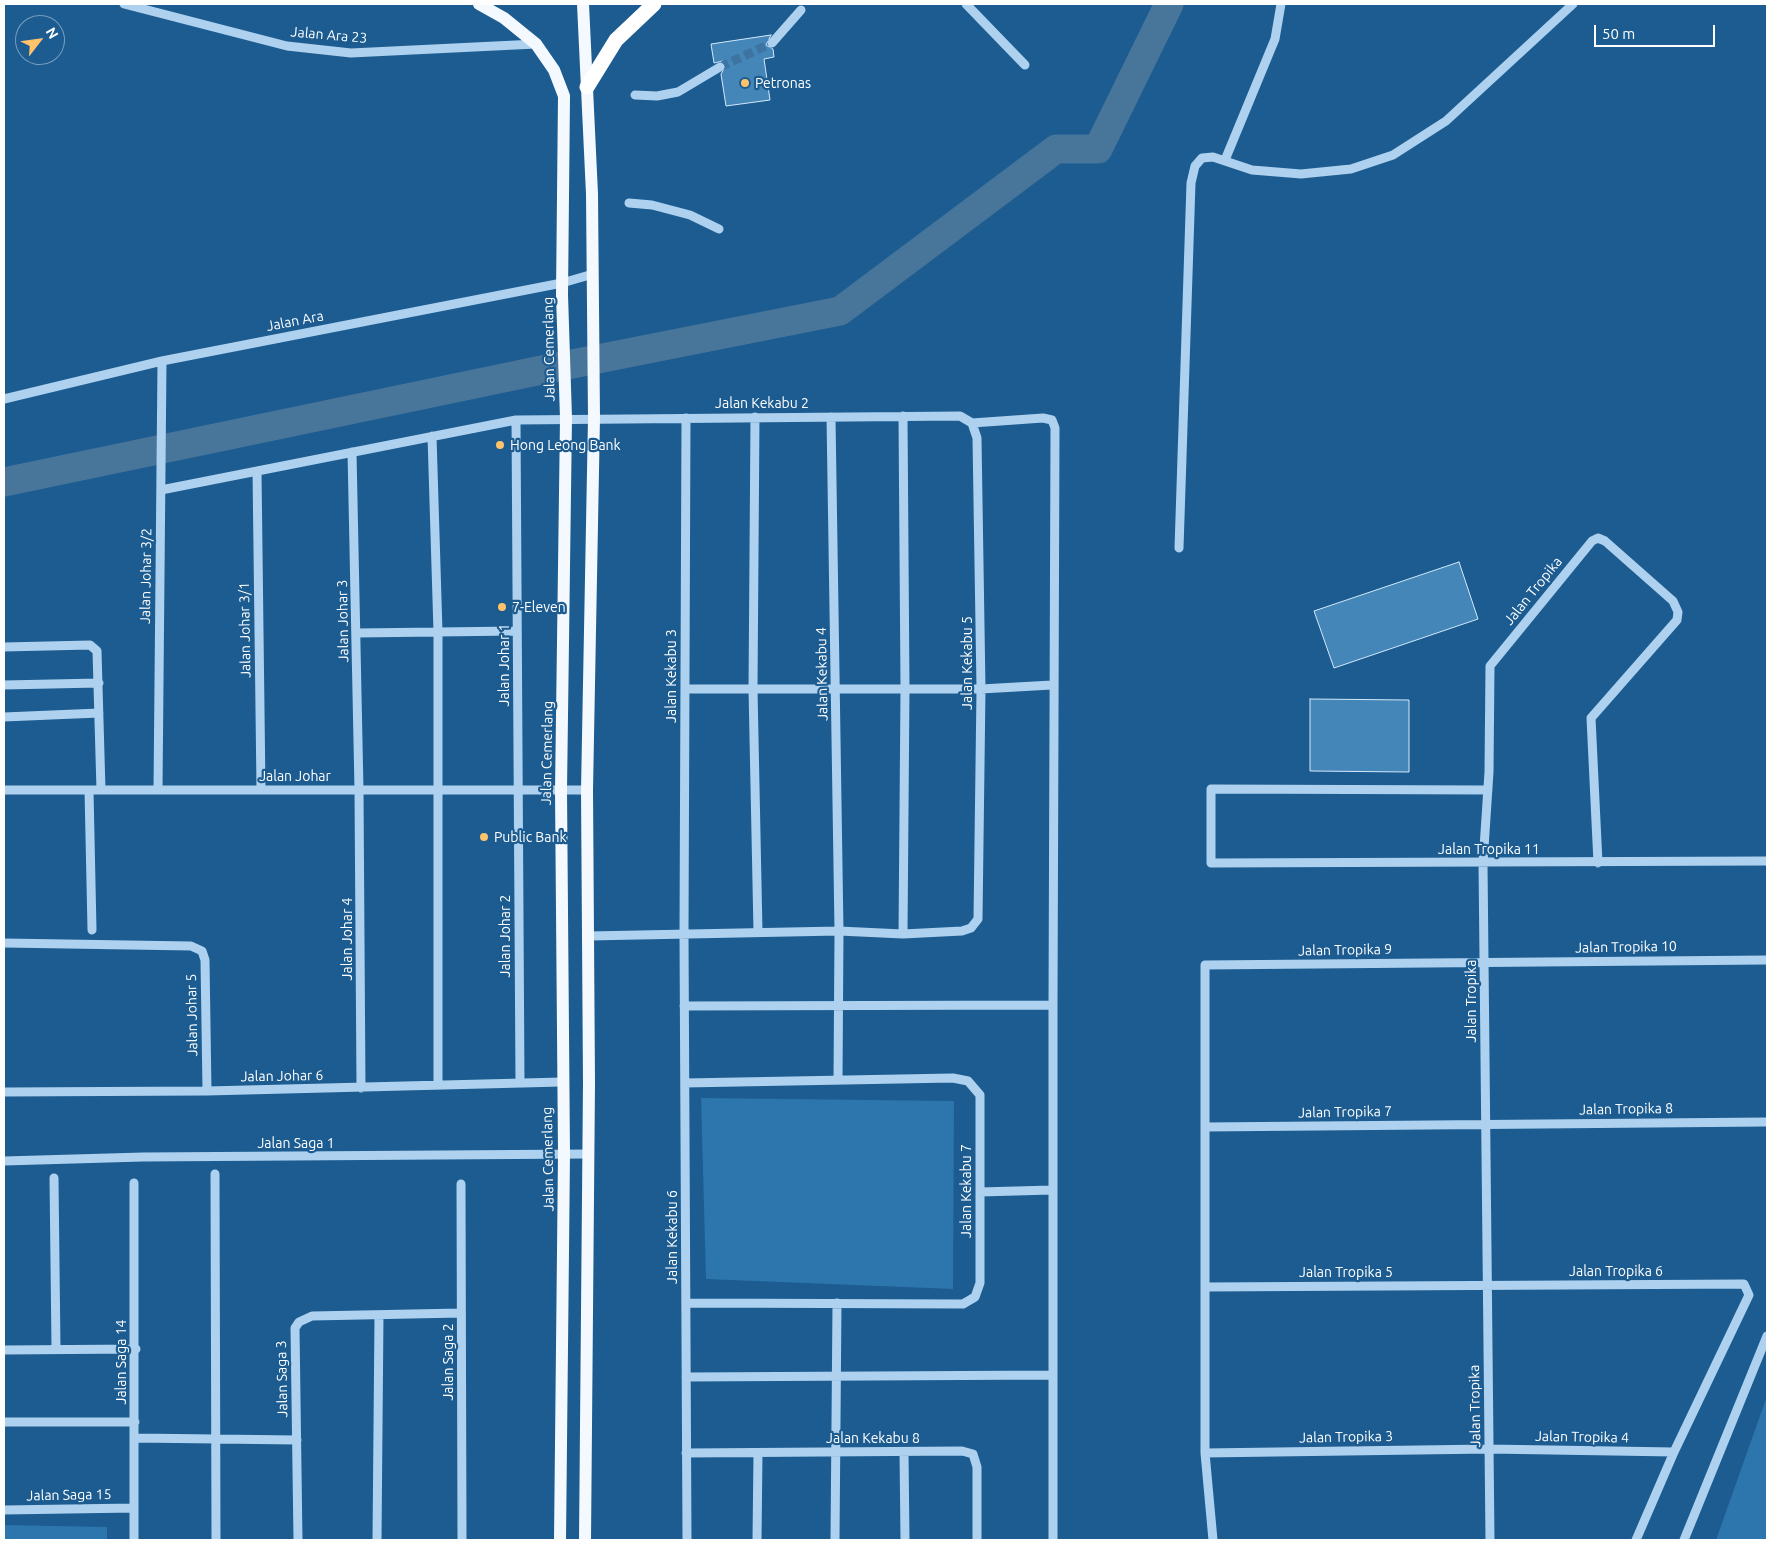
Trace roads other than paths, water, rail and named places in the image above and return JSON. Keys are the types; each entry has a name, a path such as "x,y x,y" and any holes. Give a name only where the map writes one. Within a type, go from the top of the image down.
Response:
{"highway":[{"path":"587,87 616,40 654,4"}],"main road":[{"name":"Jalan Cemerlang","path":"479,4 504,18 536,44 554,70 564,96 562,289 566,418 561,790 564,1154 560,1540"},
{"path":"583,4 593,274 594,400 587,790 589,936 585,1540"}],"street":[{"name":"Jalan Ara 23","path":"124,4 287,46 351,53 536,44"},
{"path":"966,4 1026,64"},
{"path":"1225,160 1275,38 1282,4"},
{"path":"1179,548 1191,183 1194,166 1202,158 1213,157 1252,170 1301,174 1351,169 1393,155 1446,121 1573,4"},
{"path":"772,43 801,10"},
{"path":"635,95 657,96 678,92 720,67"},
{"path":"629,203 652,205 690,215 719,229"},
{"name":"Jalan Ara","path":"4,399 162,361 562,289 593,274"},
{"name":"Jalan Johar 3/2","path":"158,790 162,361"},
{"name":"Jalan Kekabu 4","path":"832,416 839,932 838,1080"},
{"path":"589,936 758,932 902,934 905,688 903,416"},
{"name":"Jalan Kekabu 2","path":"566,418 960,416 972,423"},
{"path":"755,417 753,689 758,932"},
{"path":"161,490 516,420 566,418"},
{"name":"Jalan Kekabu 3","path":"684,934 686,418"},
{"path":"972,423 1043,418 1052,420 1055,428 1052,686 1053,1540"},
{"name":"Jalan Johar 1","path":"516,420 518,790"},
{"name":"Jalan Kekabu 5","path":"902,934 962,931 971,928 978,919 981,689 977,438 972,423"},
{"path":"432,436 438,632 438,1086"},
{"name":"Jalan Johar 3","path":"352,452 360,790"},
{"name":"Jalan Johar 3/1","path":"257,471 261,790"},
{"name":"Jalan Tropika","path":"1490,1540 1483,863 1488,790 1490,666 1592,541 1598,538 1605,541 1673,601 1678,612 1677,620 1592,718 1598,863"},
{"path":"357,633 517,631"},
{"path":"4,647 90,645 96,651 99,683 101,790"},
{"path":"4,685 99,683"},
{"path":"685,689 981,689 1052,686"},
{"path":"4,717 99,713"},
{"name":"Jalan Tropika 11","path":"1488,790 1211,789 1211,863 1767,861"},
{"name":"Jalan Johar","path":"4,790 587,790"},
{"path":"89,790 92,930"},
{"name":"Jalan Johar 4","path":"360,790 362,1088"},
{"name":"Jalan Johar 2","path":"518,790 520,1083"},
{"name":"Jalan Kekabu 6","path":"684,934 687,1540"},
{"name":"Jalan Johar 5","path":"4,943 192,946 202,951 205,960 207,1091"},
{"name":"Jalan Tropika 10","path":"1484,962 1767,960"},
{"name":"Jalan Tropika 9","path":"1205,1127 1205,965 1484,962"},
{"path":"684,1006 1053,1005"},
{"name":"Jalan Kekabu 7","path":"685,1083 953,1078 968,1081 980,1095 980,1283 976,1296 964,1304 686,1302"},
{"name":"Jalan Johar 6","path":"4,1092 207,1091 562,1082"},
{"name":"Jalan Tropika 8","path":"1486,1124 1767,1122"},
{"name":"Jalan Tropika 7","path":"1205,1127 1486,1124"},
{"path":"1205,1127 1204,1453 1213,1540"},
{"name":"Jalan Saga 1","path":"4,1161 588,1154"},
{"path":"215,1174 216,1540"},
{"path":"54,1178 56,1350"},
{"name":"Jalan Saga 14","path":"134,1183 136,1348 134,1540"},
{"name":"Jalan Saga 2","path":"461,1184 462,1540"},
{"path":"980,1192 1052,1190"},
{"name":"Jalan Tropika 6","path":"1487,1285 1744,1284 1749,1295 1674,1452"},
{"name":"Jalan Tropika 5","path":"1205,1287 1487,1285"},
{"path":"835,1540 835,1452 838,1376 837,1303"},
{"name":"Jalan Saga 3","path":"298,1540 295,1328 299,1322 312,1316 461,1313"},
{"path":"377,1540 379,1315"},
{"path":"1684,1540 1767,1336"},
{"path":"4,1350 136,1348"},
{"path":"686,1377 1053,1375"},
{"path":"4,1422 135,1422"},
{"path":"135,1438 296,1440"},
{"name":"Jalan Tropika 4","path":"1489,1449 1674,1452"},
{"name":"Jalan Tropika 3","path":"1204,1453 1489,1449"},
{"name":"Jalan Kekabu 8","path":"686,1453 962,1451 973,1454 977,1468 977,1540"},
{"path":"758,1452 758,1540"},
{"path":"904,1452 905,1540"},
{"path":"1636,1540 1674,1452"},
{"name":"Jalan Saga 15","path":"4,1510 134,1508"}],"waterway":[{"path":"4,482 532,372 840,311 1056,149 1098,149 1169,4"}],"tunnel":[{"path":"720,67 772,43"}],"place":[{"name":"Petronas","path":"745,83"},
{"name":"Hong Leong Bank","path":"500,445"},
{"name":"7-Eleven","path":"502,607"},
{"name":"Public Bank","path":"484,837"}]}
